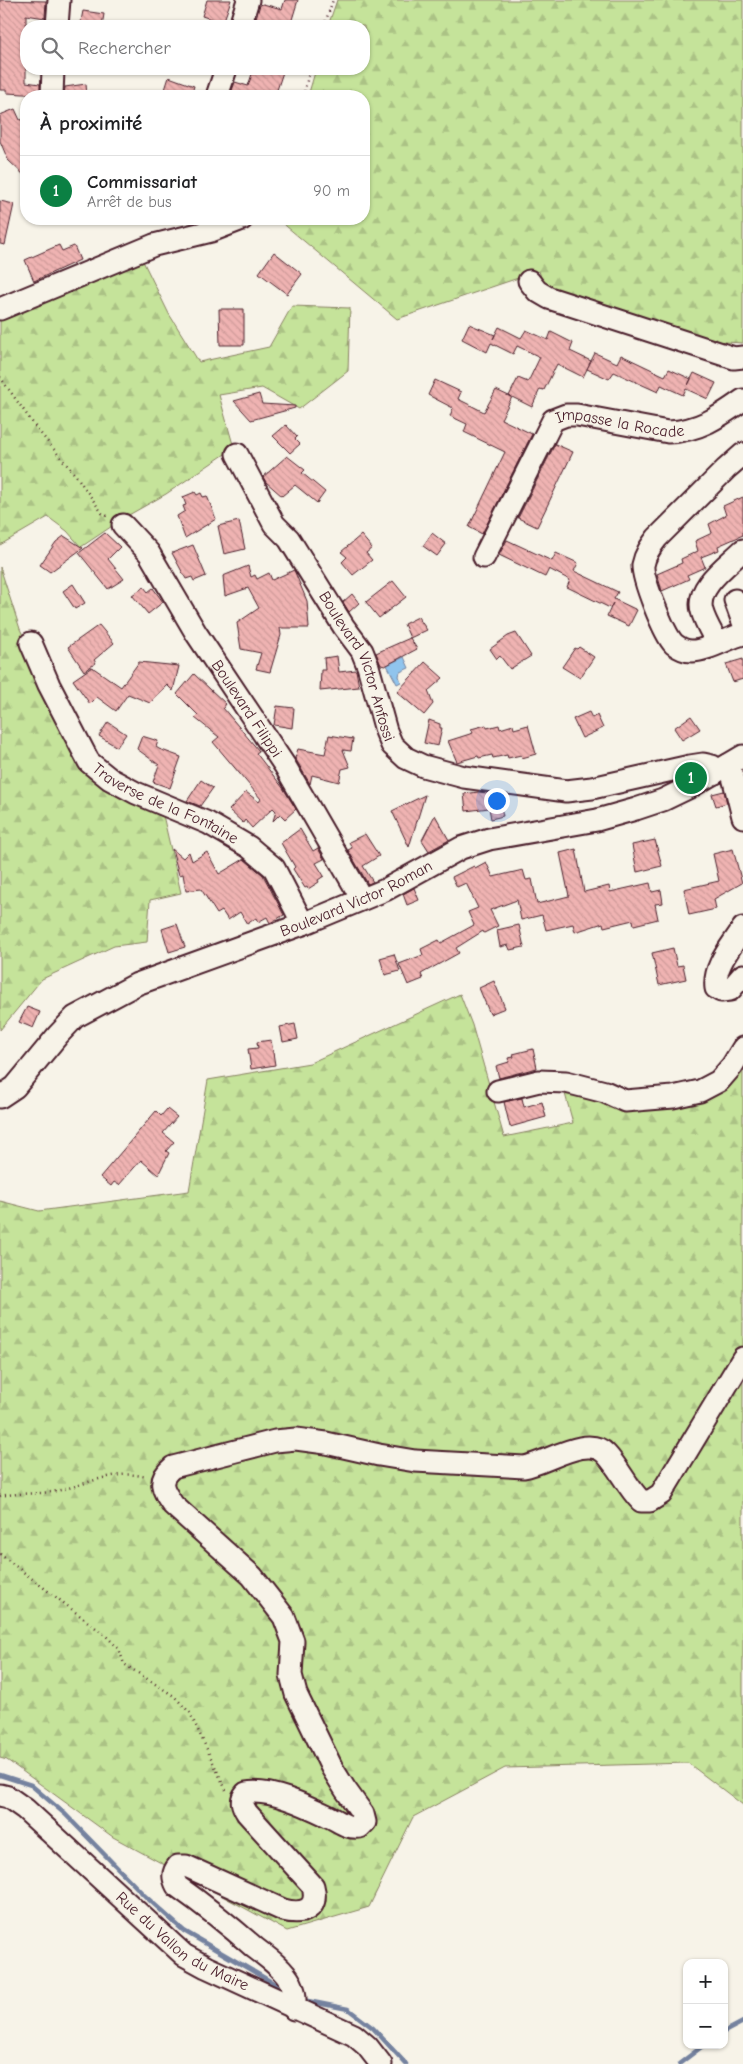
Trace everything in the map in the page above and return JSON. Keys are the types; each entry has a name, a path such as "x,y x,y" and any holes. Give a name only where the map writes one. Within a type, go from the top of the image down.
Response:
{"street":[{"path":"57,20 59,0"},
{"path":"242,20 248,0"},
{"path":"52,90 53,75"},
{"path":"219,90 224,75"},
{"path":"0,310 154,245 211,231 226,225"},
{"path":"529,281 537,291 549,298 734,358 743,358"},
{"name":"Impasse la Rocade","path":"484,557 553,420 566,415 577,415 668,432 683,432 711,422 743,400"},
{"name":"Boulevard Victor Anfossi","path":"237,454 274,524 289,539 344,628 362,651 386,731 392,745 406,758 423,766 464,777 566,791 592,788 690,766 703,764 712,766 729,765"},
{"path":"743,454 657,538 648,550 643,566 647,585 668,636 681,649 692,651 743,634"},
{"name":"Boulevard Filippi","path":"123,525 150,553 196,633 285,766 362,899"},
{"path":"717,643 701,611 701,595 743,550"},
{"path":"735,600 743,622"},
{"name":"Traverse de la Fontaine","path":"31,643 89,762 110,780 208,823 249,848 274,868 303,924"},
{"path":"729,765 743,817"},
{"name":"Boulevard Victor Roman","path":"0,1097 15,1087 58,1035 76,1018 98,1004 137,984 303,924 385,890 461,848 489,839 597,820 636,809 663,800 729,765"},
{"path":"743,928 720,965 715,977 716,988 721,991 730,990 743,975"},
{"path":"498,1090 539,1081 566,1082 605,1092 625,1101 673,1097 700,1091 719,1081 732,1066 743,1048"},
{"path":"294,2009 296,1999 291,1983 285,1975 228,1924 177,1886 173,1878 174,1871 178,1866 186,1866 283,1910 294,1913 303,1912 311,1907 315,1893 313,1886 242,1806 242,1798 246,1793 263,1792 329,1816 352,1828 360,1828 365,1822 363,1814 332,1768 296,1694 291,1675 293,1641 284,1616 252,1576 173,1506 164,1493 162,1482 165,1474 173,1467 282,1440 311,1441 415,1461 524,1467 537,1465 575,1449 588,1447 599,1448 606,1454 634,1494 641,1501 650,1501 661,1494 743,1358"},
{"name":"Rue du Vallon du Maire","path":"0,1795 25,1809 184,1955 294,2009 354,2035 367,2046 381,2064"}],"path":[{"path":"326,20 333,0"},
{"path":"305,90 308,75"},
{"path":"0,377 37,429 77,476 102,513 123,525"},
{"path":"0,1496 52,1492 105,1477 136,1474 162,1482"},
{"path":"0,1554 106,1635 119,1649 124,1664 174,1696 190,1713 225,1789 242,1806"}],"green space":[{"path":"337,0 743,0 743,343 706,341 545,289 539,271 397,319 285,225 370,225 370,90 310,90 314,75 370,75 370,20 330,20"},
{"path":"141,257 169,314 199,362 269,347 292,306 350,308 348,371 299,409 262,388 219,395 234,448 166,494 127,516 81,547 67,531 48,517 0,545 0,313"},
{"path":"0,567 20,629 83,762 162,811 181,893 150,900 147,942 114,946 42,979 0,1030"},
{"path":"460,994 472,1025 504,1137 573,1123 564,1090 676,1104 743,1054 743,1805 688,1763 505,1768 413,1817 369,1907 287,1931 113,1837 7,1760 0,1758 0,1201 39,1211 189,1191 208,1080 310,1063"}],"water":[{"path":"404,657 409,668 400,672 401,682 397,684 387,665"}],"building":[{"path":"0,0 46,1 45,18 26,15 26,20 20,20 20,75 26,75 26,82 40,84 40,90 20,90 20,94 7,93 7,90 0,90"},
{"path":"207,0 231,0 224,20 214,20 202,16"},
{"path":"285,0 298,0 292,20 255,20 260,5 263,4 282,9"},
{"path":"83,11 104,14 103,20 81,20"},
{"path":"252,75 282,75 277,90 232,90 235,82 248,86"},
{"path":"169,77 194,86 193,90 165,90"},
{"path":"86,84 86,90 65,90 65,87"},
{"path":"15,109 20,120 20,171 8,160 0,141 0,115"},
{"path":"0,201 14,204 5,245 0,244"},
{"path":"59,245 62,251 74,246 80,260 34,281 25,260"},
{"path":"274,252 302,274 287,294 259,273"},
{"path":"219,309 244,309 244,345 220,345"},
{"path":"469,324 495,335 499,327 521,338 526,330 548,340 551,332 573,343 570,351 591,361 583,377 557,364 544,390 540,389 532,407 512,397 501,419 532,434 482,534 469,527 505,452 464,432 467,424 450,416 453,408 428,395 435,380 461,392 458,399 484,412 496,390 511,397 509,396 518,378 528,382 540,357 517,346 513,354 491,343 487,352 462,339"},
{"path":"595,353 617,363 621,355 665,376 669,369 691,379 694,373 716,383 708,399 686,389 683,395 661,385 658,392 614,372 609,379 587,369"},
{"path":"259,394 262,404 295,406 295,408 251,420 234,401"},
{"path":"286,425 297,437 295,439 300,444 290,453 273,436"},
{"path":"555,444 573,452 537,527 518,518"},
{"path":"287,456 305,470 302,473 325,492 317,503 295,485 282,496 266,482 263,477"},
{"path":"195,492 197,495 201,493 203,497 207,496 216,519 185,538 177,516 185,511 183,506 186,505 183,497"},
{"path":"743,497 743,535 718,546 719,550 701,557 705,567 687,575 689,579 662,591 657,574 682,563 681,559 698,551 695,541 712,533 709,524 726,515 723,506"},
{"path":"239,521 245,549 224,554 218,526"},
{"path":"105,533 120,547 108,559 124,579 108,589 79,553"},
{"path":"432,533 446,544 437,556 423,546"},
{"path":"361,535 372,548 366,553 372,560 353,575 342,562 347,557 341,552"},
{"path":"64,536 83,548 50,572 40,565 56,542"},
{"path":"507,540 552,561 556,553 578,563 574,571 618,592 614,599 637,610 629,626 607,616 613,603 610,608 567,587 570,580 549,569 545,577 499,555"},
{"path":"193,545 206,576 194,581 192,577 186,579 172,553"},
{"path":"248,566 251,577 255,575 257,579 269,573 272,580 294,570 307,601 309,628 280,628 281,635 270,672 256,669 261,653 241,649 237,623 259,608 248,588 225,596 223,576"},
{"path":"393,581 406,597 379,618 366,602"},
{"path":"73,584 85,603 75,609 63,591"},
{"path":"144,587 148,592 153,588 163,602 148,614 132,595"},
{"path":"352,594 359,603 349,612 343,602"},
{"path":"418,617 427,630 410,638 404,624"},
{"path":"99,625 114,643 94,660 96,663 84,671 68,647"},
{"path":"516,633 531,656 510,669 500,656 497,659 490,649 508,636"},
{"path":"410,638 417,649 385,666 381,665 376,653"},
{"path":"579,647 594,657 580,678 562,667 575,648"},
{"path":"337,656 339,672 356,670 359,687 320,691 321,670 325,670 324,658"},
{"path":"743,659 743,679 733,682 726,664"},
{"path":"139,662 179,666 173,691 167,685 150,703 128,694 116,711 97,697 90,704 73,680 92,667 121,687"},
{"path":"425,662 443,678 428,691 433,704 424,715 397,692"},
{"path":"194,674 226,704 223,708 259,751 256,753 283,788 296,809 285,819 280,814 273,821 276,811 273,808 252,828 245,820 243,823 229,810 246,792 259,802 261,799 213,742 219,737 195,718 198,715 177,694"},
{"path":"277,706 294,708 292,728 274,725"},
{"path":"589,712 592,718 597,715 603,728 582,738 573,719"},
{"path":"691,716 700,729 682,740 674,728"},
{"path":"429,720 440,724 440,728 442,728 438,746 424,743"},
{"path":"108,722 126,734 117,747 99,736"},
{"path":"486,725 487,728 499,725 500,729 513,725 514,729 528,725 536,754 522,758 521,755 508,758 507,755 493,758 492,755 479,758 478,756 457,762 448,741 473,733 471,729"},
{"path":"329,735 353,739 351,751 343,750 350,767 342,769 339,782 312,775 310,784 295,758 298,749 325,754"},
{"path":"142,736 158,741 156,747 159,749 181,757 170,788 153,782 159,765 137,749"},
{"path":"201,780 213,788 200,806 187,801"},
{"path":"724,791 727,803 716,806 712,794"},
{"path":"478,792 498,794 503,816 491,819 489,808 466,811 464,794"},
{"path":"425,795 409,847 392,811"},
{"path":"435,815 449,840 429,851 422,840"},
{"path":"300,829 313,851 318,848 324,859 316,863 324,876 318,880 319,882 308,889 307,887 305,888 293,869 295,867 281,843"},
{"path":"365,834 379,856 363,866 373,882 368,884 348,850 352,848 349,842"},
{"path":"655,840 662,866 637,872 632,845"},
{"path":"172,849 183,858 189,852 192,861 207,852 219,874 244,859 263,875 284,915 270,923 267,917 258,922 256,918 247,924 240,912 228,920 222,911 217,914 201,889 186,891 183,874 179,875"},
{"path":"576,849 584,892 609,886 610,892 650,883 652,892 661,890 663,903 655,904 658,919 634,925 633,920 604,927 603,923 575,932 573,924 546,930 542,915 521,920 517,900 490,910 498,926 484,933 483,931 456,948 459,953 421,974 423,979 408,985 399,964 423,955 421,949 439,940 441,943 474,925 468,912 478,908 466,883 457,887 452,877 486,862 493,877 523,870 526,880 532,879 537,904 569,896 560,853"},
{"path":"733,849 742,883 714,899 716,909 689,915 684,889 719,881 713,854"},
{"path":"414,888 419,900 407,905 403,894"},
{"path":"177,924 185,947 169,952 162,929"},
{"path":"519,925 524,947 510,950 508,945 500,947 497,930"},
{"path":"673,948 677,966 683,965 686,979 659,985 652,953"},
{"path":"394,954 400,971 385,975 380,958"},
{"path":"494,981 505,1008 490,1014 479,988"},
{"path":"27,1007 40,1012 33,1028 19,1022"},
{"path":"295,1024 298,1039 283,1042 280,1027"},
{"path":"271,1040 275,1065 251,1069 248,1049 258,1048 257,1042"},
{"path":"533,1049 537,1068 499,1078 496,1066 509,1062 508,1058 514,1057 513,1054"},
{"path":"522,1098 524,1107 542,1102 546,1117 510,1127 504,1102"},
{"path":"167,1109 177,1117 163,1133 174,1142 166,1151 169,1153 158,1175 141,1160 119,1185 114,1182 111,1186 100,1177 156,1111 161,1116"}],"waterway":[{"path":"0,1775 31,1785 65,1814 145,1896 184,1931 287,1991"},
{"path":"303,2000 348,2009 373,2028 406,2064"},
{"path":"728,2030 743,2022"},
{"path":"679,2064 699,2049"}],"place":[{"name":"Commissariat","path":"691,778"}]}
